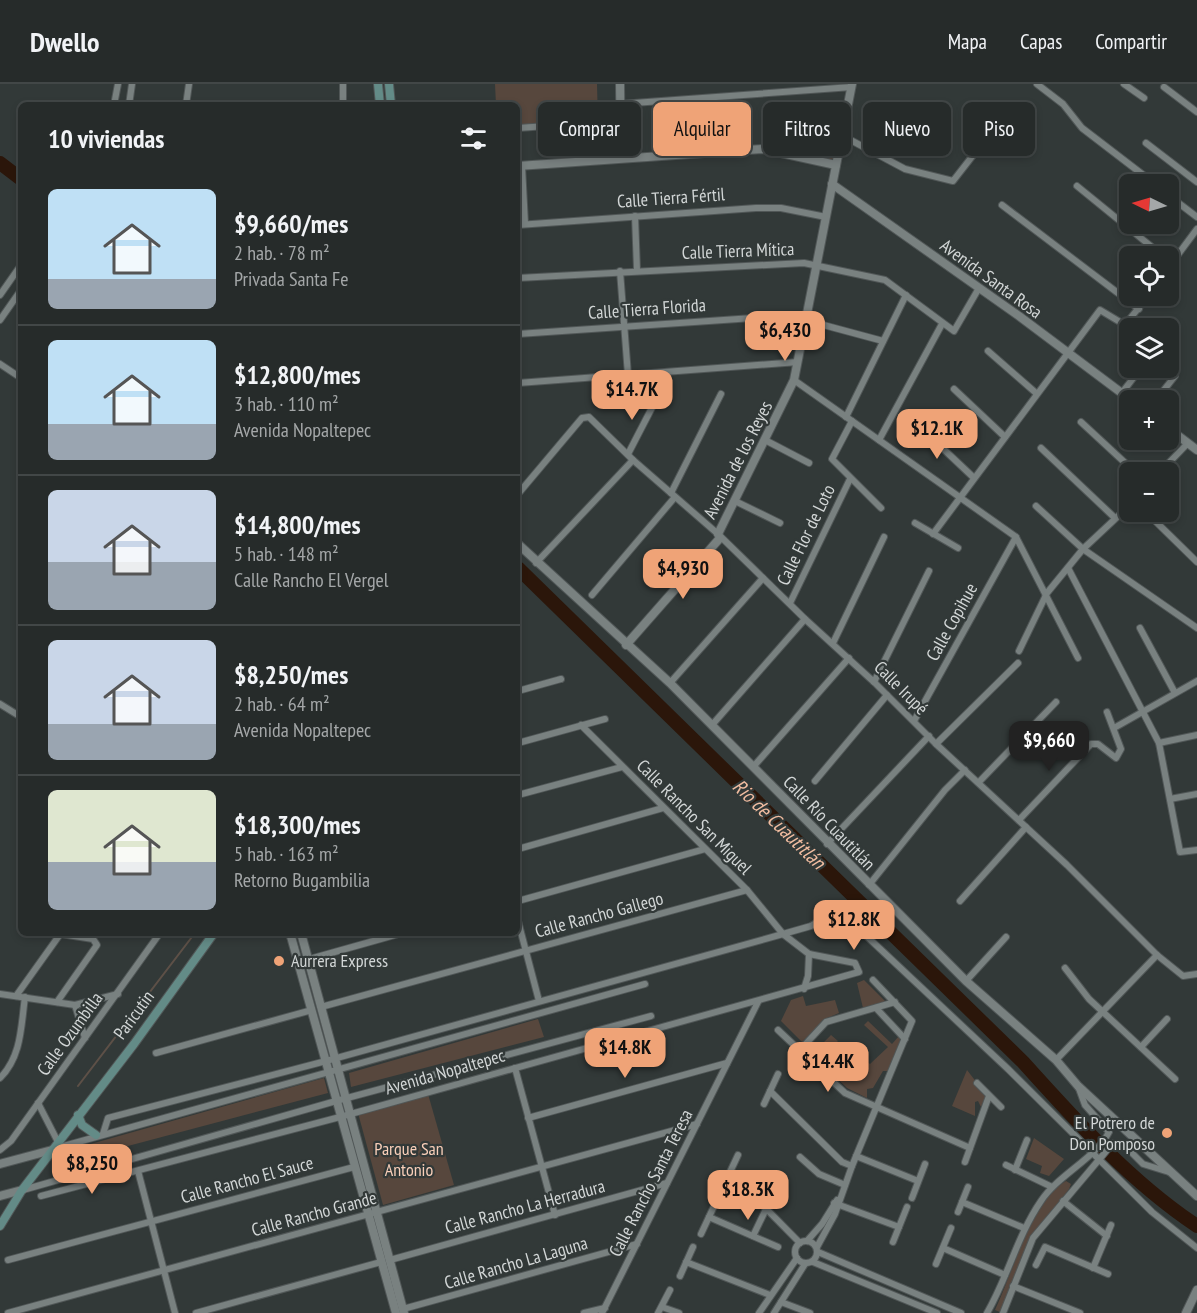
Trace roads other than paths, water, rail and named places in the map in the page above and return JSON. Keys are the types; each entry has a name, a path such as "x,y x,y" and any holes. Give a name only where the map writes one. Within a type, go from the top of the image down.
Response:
{"main road":[{"path":"378,84 380,102"},
{"path":"389,84 391,102"},
{"name":"Paricutin","path":"0,1226 22,1190 78,1114 134,1044 212,936"},
{"path":"78,1114 82,1125 99,1134"}],"street":[{"path":"115,102 118,84"},
{"path":"129,102 132,84"},
{"path":"186,102 189,84"},
{"path":"343,84 344,102"},
{"path":"620,84 620,102"},
{"path":"1037,84 1063,104 1082,128 1142,174"},
{"path":"1124,84 1144,98"},
{"path":"641,102 852,85"},
{"name":"Avenida de los Reyes","path":"849,102 852,85"},
{"path":"1164,87 1197,112"},
{"path":"520,128 538,127"},
{"path":"851,140 904,169 953,181 972,156"},
{"path":"1146,143 1197,182"},
{"path":"525,224 520,166 762,150 836,165"},
{"name":"Avenida de los Reyes","path":"626,645 719,536 794,380 838,156"},
{"name":"Avenida Santa Rosa","path":"832,184 979,288 1119,393"},
{"path":"1077,186 1151,246"},
{"path":"1179,203 1197,217"},
{"path":"1002,204 1139,309"},
{"name":"Calle Tierra Fértil","path":"520,225 756,208 781,208 826,217"},
{"path":"635,216 637,270"},
{"path":"1179,253 1196,231"},
{"name":"Calle Tierra Mítica","path":"520,278 804,263 885,280 942,324"},
{"path":"0,295 18,269"},
{"path":"620,272 628,375"},
{"path":"879,440 942,324 950,331 957,329 979,288"},
{"path":"1,316 18,294"},
{"path":"849,419 906,295"},
{"path":"933,534 1066,352 1100,310 1125,325 1141,306"},
{"name":"Calle Tierra Florida","path":"520,334 796,315 805,320 883,341"},
{"path":"988,351 1036,393"},
{"path":"520,383 798,362"},
{"path":"0,364 18,376"},
{"path":"1123,390 1133,378"},
{"path":"1164,390 1173,378"},
{"path":"794,380 1016,537 1047,593 1078,658"},
{"path":"954,389 1005,437"},
{"path":"592,595 673,495 721,394"},
{"path":"536,563 630,457 657,398"},
{"name":"Calle Irupé","path":"520,492 586,416 849,658 1157,955 1183,976 1197,974"},
{"name":"Calle Flor de Loto","path":"790,603 850,479 832,459 849,419"},
{"path":"1081,422 1124,462"},
{"path":"918,425 973,477"},
{"path":"1179,436 1197,450"},
{"path":"765,440 808,463"},
{"path":"1170,462 1188,443"},
{"path":"1041,448 1115,518"},
{"path":"850,479 881,508"},
{"path":"735,501 780,523"},
{"path":"1036,506 1083,549 1197,628"},
{"path":"1019,651 1047,593 1083,549 1119,515"},
{"path":"1156,522 1197,562"},
{"path":"915,523 958,548"},
{"path":"833,644 884,537"},
{"name":"Calle Copihue","path":"914,721 1016,537"},
{"name":"Calle Río Cuautitlán","path":"520,546 670,683 966,981 1056,1060 1078,1086 1197,1196"},
{"path":"1068,568 1159,743 1180,852 1197,850"},
{"path":"874,682 929,571"},
{"path":"670,683 763,578"},
{"path":"712,725 805,619"},
{"path":"1140,627 1175,693"},
{"path":"754,766 849,658"},
{"path":"936,744 1018,663"},
{"path":"520,690 561,679"},
{"path":"1114,728 1197,681"},
{"path":"815,781 887,695"},
{"path":"979,782 1056,702"},
{"path":"0,704 18,715"},
{"path":"1019,820 1091,744 1098,744 1116,758 1121,749 1107,712"},
{"path":"520,742 604,719"},
{"name":"Calle Rancho San Miguel","path":"581,725 747,890 783,933 809,954"},
{"path":"1159,743 1197,735"},
{"path":"828,844 929,736"},
{"path":"520,794 622,767"},
{"path":"869,885 945,790 965,770"},
{"path":"1170,799 1197,794"},
{"path":"520,848 663,808"},
{"path":"960,901 1026,827"},
{"path":"520,900 705,849"},
{"name":"Calle Rancho Gallego","path":"321,1007 747,890"},
{"path":"99,1134 108,1118 335,1059 539,1000 811,926 835,911 843,914 1008,1069 1152,1212 1197,1248"},
{"path":"520,928 539,1000"},
{"path":"16,996 59,936"},
{"path":"57,1002 97,945 93,939 77,936"},
{"name":"Calle Ozumbilla","path":"0,1150 11,1141 158,936"},
{"path":"291,936 354,1167 390,1260 397,1312"},
{"path":"302,936 350,1114 381,1262 397,1312"},
{"path":"299,962 391,936"},
{"path":"966,981 1006,937"},
{"path":"804,989 808,976 809,954"},
{"name":"Avenida Nopaltepec","path":"41,1196 340,1117 758,1002 856,974 860,969 855,963 809,954"},
{"path":"1056,1060 1157,955"},
{"path":"1065,968 1089,999 1175,1079"},
{"path":"813,1262 912,1021 873,980"},
{"path":"0,1164 55,1146 329,1073 645,984"},
{"path":"0,994 75,1005 118,994"},
{"path":"0,1078 15,1057 18,1048 25,997"},
{"name":"Calle Rancho Santa Teresa","path":"604,1310 758,1002"},
{"path":"800,1050 826,1022 895,1002"},
{"path":"75,1005 85,1038"},
{"path":"876,1008 905,1039"},
{"path":"156,1053 312,1010"},
{"path":"0,1196 345,1098 651,1016"},
{"path":"1141,1047 1167,1018"},
{"path":"778,1030 845,1093 970,1148"},
{"path":"528,1118 727,1063"},
{"path":"515,1068 555,1215"},
{"path":"764,1104 778,1074"},
{"path":"977,1083 1001,1107"},
{"path":"987,1313 1024,1228 1052,1187 1106,1137 1107,1128 1085,1106 1078,1086"},
{"path":"770,1091 842,1162 852,1166"},
{"path":"965,1161 989,1096"},
{"path":"38,1103 55,1146"},
{"name":"Calle Rancho Grande","path":"8,1313 697,1124"},
{"path":"1015,1170 1027,1140"},
{"path":"1003,1313 1033,1238 1113,1143 1122,1143 1143,1164 1169,1172"},
{"path":"701,1234 738,1155"},
{"path":"856,1156 918,1181"},
{"path":"800,1157 819,1174 845,1185"},
{"path":"1082,1160 1090,1170"},
{"path":"912,1198 925,1164"},
{"path":"1006,1165 1052,1187"},
{"name":"Calle Rancho El Sauce","path":"8,1260 354,1167"},
{"path":"1073,1168 1083,1178"},
{"path":"138,1171 175,1313"},
{"path":"730,1172 804,1242 817,1250 961,1313"},
{"name":"Calle Rancho La Herradura","path":"390,1260 667,1184"},
{"path":"958,1212 968,1187"},
{"path":"1063,1201 1107,1236"},
{"path":"838,1202 899,1227"},
{"path":"805,1264 797,1258 795,1250 822,1224 838,1202"},
{"path":"962,1202 1024,1228"},
{"path":"753,1236 767,1207"},
{"path":"893,1242 907,1207"},
{"path":"709,1217 778,1247"},
{"path":"1094,1268 1111,1225"},
{"path":"936,1264 951,1228"},
{"name":"Calle Rancho La Laguna","path":"397,1312 637,1244"},
{"path":"680,1276 693,1247"},
{"path":"1036,1265 1045,1247 1108,1274"},
{"path":"943,1248 1005,1275"},
{"path":"759,1313 797,1258"},
{"path":"196,1313 381,1262"},
{"path":"686,1262 770,1295"},
{"path":"774,1313 805,1264 813,1262 937,1313"},
{"path":"896,1295 899,1286"},
{"path":"1013,1286 1080,1313"},
{"path":"670,1290 660,1310 679,1313"},
{"path":"1186,1313 1197,1290"},
{"path":"782,1302 810,1313"},
{"path":"584,1313 604,1310"}],"waterway":[{"name":"Rio de Cuautitlán","path":"0,163 18,177"},
{"name":"Rio de Cuautitlán","path":"520,570 1023,1062 1105,1150 1149,1190 1197,1226"},
{"path":"78,1086 193,936"}],"place":[{"name":"Aurrera Express","path":"279,961"},
{"name":"El Potrero de Don Pomposo","path":"1167,1133"}],"park label":[{"name":"Parque San Antonio","path":"409,1159"}]}
